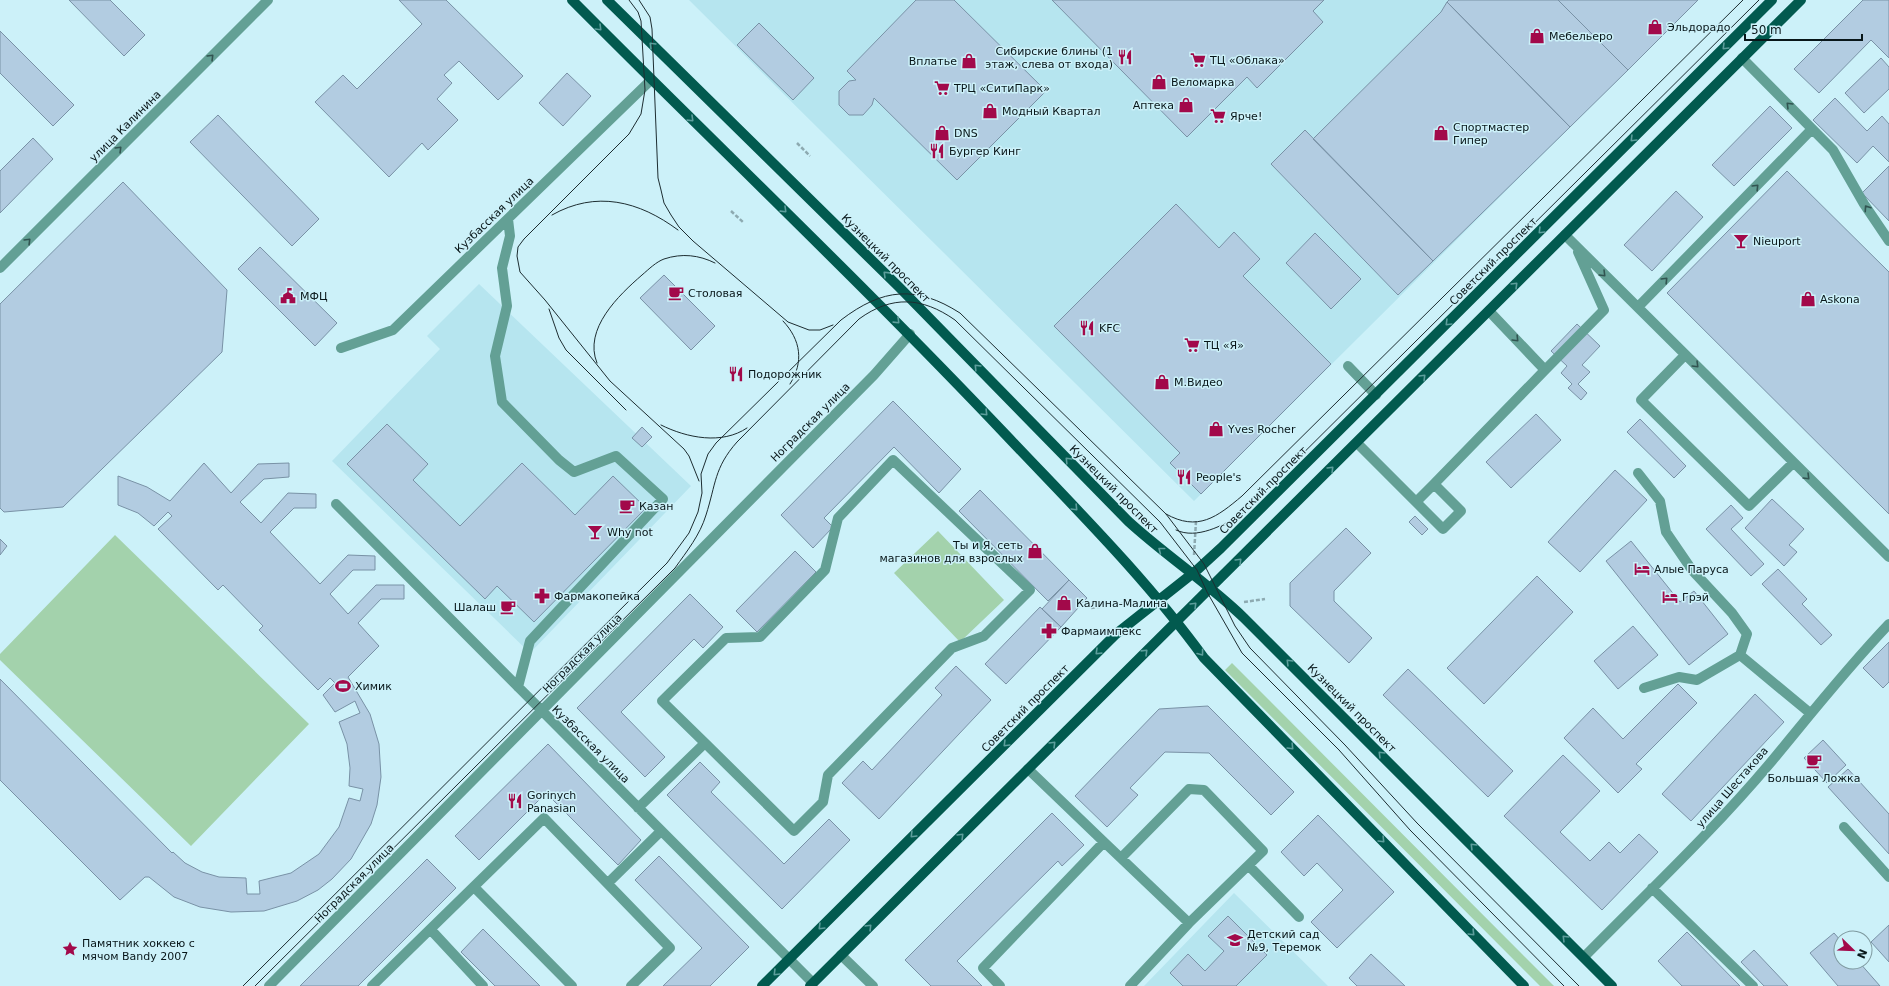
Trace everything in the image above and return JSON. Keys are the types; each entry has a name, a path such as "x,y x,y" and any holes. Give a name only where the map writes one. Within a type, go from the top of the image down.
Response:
{"main road":[{"path":"572,0 651,80 910,334 1126,562 1178,622 1204,658 1524,986"},
{"name":"Кузнецкий проспект","path":"607,0 902,290 1128,521 1211,588 1244,618 1612,986"},
{"name":"Советский проспект","path":"762,986 1111,640 1192,574 1221,548 1772,0"},
{"path":"811,984 1178,622 1801,0"}],"street":[{"name":"улица Калинина","path":"0,268 268,0"},
{"path":"1742,58 1833,150 1864,204 1889,240"},
{"name":"Кузбасская улица","path":"341,348 393,330 651,80"},
{"path":"1638,308 1812,129"},
{"path":"508,219 510,236 502,268 507,306 495,356 502,402 559,460 574,472 616,456 663,499 530,641 518,687"},
{"path":"1565,235 1889,557"},
{"path":"1416,502 1604,310 1576,246"},
{"path":"1489,311 1545,370"},
{"name":"Ноградская улица","path":"269,986 874,375 910,334"},
{"path":"1685,354 1641,400 1749,506 1793,463"},
{"path":"1348,366 1376,395"},
{"path":"1357,443 1443,529 1461,511 1434,484"},
{"path":"893,460 1030,590 984,636 952,648 828,774 823,802 794,831 705,743 662,701 726,638 760,637 825,570 838,518 893,460"},
{"path":"1638,473 1660,501 1666,532 1692,570 1732,613 1747,634 1740,655 1697,680 1679,677 1644,688"},
{"name":"Кузбасская улица","path":"336,504 789,959 811,984"},
{"name":"улица Шестакова","path":"1584,957 1709,832 1771,762 1856,658 1889,624"},
{"path":"1740,655 1810,713"},
{"path":"638,808 705,743"},
{"path":"1028,769 1189,923"},
{"path":"1121,858 1189,789 1204,790 1262,851 1249,866 1189,923 1130,986"},
{"path":"372,986 544,818 670,948 631,986"},
{"path":"1844,827 1889,877"},
{"path":"608,883 661,831"},
{"path":"1000,986 983,968 1104,842"},
{"path":"1249,866 1299,917"},
{"path":"474,887 572,986"},
{"path":"1652,888 1752,986"},
{"path":"430,930 484,986"},
{"path":"841,955 873,986"}],"path":[{"path":"797,143 810,156"},
{"path":"731,211 744,223"}],"shaded area":[{"path":"689,0 1698,0 1194,501"},
{"path":"479,284 691,486 530,653 332,461 440,349 427,336"},
{"name":"Детский сад №9, Теремок","path":"1234,893 1328,986 1144,986"}],"green space":[{"path":"938,531 1004,600 960,642 894,573"},
{"path":"115,535 309,724 191,846 0,660 0,654"},
{"path":"1232,663 1554,986 1540,986 1225,670"}],"building":[{"path":"69,0 110,0 145,35 124,56"},
{"path":"399,0 446,0 523,76 498,100 459,61 444,75 452,83 437,99 458,120 428,150 422,143 389,177 315,102 343,75 357,89 422,24"},
{"name":"ТРЦ «СитиПарк»","path":"916,0 954,0 1046,91 957,180 874,98 872,105 863,115 849,115 839,105 839,91 849,81 856,80 847,71"},
{"name":"ТЦ «Облака»","path":"1052,0 1324,0 1313,11 1323,22 1257,88 1247,77 1187,137"},
{"name":"Мебельеро","path":"1449,0 1558,0 1628,70 1570,127 1447,2"},
{"path":"1558,0 1698,0 1628,70"},
{"path":"1863,0 1889,0 1889,58 1871,40 1819,93 1794,69"},
{"name":"Спортмастер Гипер","path":"1447,2 1570,127 1433,261 1313,139 1441,12"},
{"path":"759,23 814,78 793,100 737,45"},
{"path":"0,31 74,105 53,126 0,73"},
{"path":"1881,58 1889,67 1889,89 1864,113 1845,93"},
{"path":"567,73 591,96 563,126 539,103"},
{"path":"1835,98 1867,131 1882,116 1889,124 1889,162 1873,146 1857,163 1813,120"},
{"path":"1770,106 1792,128 1734,186 1712,165"},
{"path":"218,115 319,219 292,246 190,142"},
{"path":"1305,130 1433,261 1398,295 1271,164"},
{"path":"33,138 53,159 0,213 0,171"},
{"path":"1889,166 1889,221 1862,193"},
{"path":"1787,171 1889,272 1889,514 1667,293"},
{"path":"123,182 227,290 222,352 63,507 4,512 0,508 0,304"},
{"path":"1676,191 1703,217 1652,271 1624,245"},
{"name":"ТЦ «Я»","path":"1176,204 1219,248 1234,232 1260,259 1243,276 1331,364 1201,494 1170,463 1180,453 1054,326"},
{"path":"1315,233 1361,279 1331,309 1286,263"},
{"name":"МФЦ","path":"260,247 337,323 315,346 238,269"},
{"path":"664,275 715,326 691,350 640,298"},
{"path":"1577,324 1600,346 1582,365 1590,372 1578,384 1587,393 1581,400 1568,388 1572,384 1561,373 1567,366 1551,351"},
{"path":"893,401 961,469 939,493 894,447 824,518 833,527 813,548 781,515"},
{"path":"1536,414 1561,440 1511,488 1486,462"},
{"path":"1640,419 1686,466 1674,478 1627,432"},
{"path":"387,424 428,464 413,480 460,526 522,463 575,515 613,476 646,508 534,622 497,586 485,599 347,464"},
{"path":"642,427 652,437 642,447 632,438"},
{"name":"Химик","path":"204,463 231,493 258,464 289,463 289,477 264,479 240,502 261,523 288,493 316,494 316,508 294,508 270,532 320,584 348,555 375,556 375,570 353,570 330,594 348,614 376,585 404,585 404,599 381,599 358,623 379,646 348,677 370,714 379,744 381,777 377,805 371,824 351,859 332,879 318,890 297,901 264,911 231,912 200,907 174,897 149,877 145,877 120,900 0,780 0,679 172,853 173,852 185,863 202,872 219,877 246,878 247,894 260,894 259,881 291,873 319,854 339,827 349,798 360,801 363,789 349,786 350,768 347,744 339,722 360,713 355,701 335,712 323,695 335,683 330,678 318,690 259,630 263,626 223,585 218,590 158,529 172,516 168,512 154,526 138,513 118,505 118,476 147,487 170,501"},
{"path":"1615,470 1647,500 1580,572 1548,542"},
{"path":"980,490 1069,580 1048,601 959,511"},
{"path":"1772,499 1804,529 1789,545 1797,552 1784,566 1745,528"},
{"path":"1731,505 1743,518 1731,529 1764,564 1751,576 1706,529"},
{"path":"1415,516 1428,529 1422,535 1409,522"},
{"path":"1346,528 1371,553 1334,591 1334,601 1372,638 1349,663 1290,606 1290,583"},
{"path":"0,539 7,546 0,555"},
{"path":"1631,541 1680,602 1694,591 1728,634 1689,665 1606,561"},
{"path":"795,551 816,572 757,632 736,611"},
{"path":"1778,569 1807,599 1802,604 1832,635 1821,645 1762,584"},
{"path":"1537,576 1573,612 1484,704 1447,668"},
{"name":"Калина-Малина","path":"1069,580 1087,598 1061,627 1042,609"},
{"path":"690,594 723,627 703,648 694,639 621,712 665,757 645,777 577,708"},
{"path":"1040,607 1061,627 1006,684 985,664"},
{"path":"1633,626 1658,655 1618,689 1594,661"},
{"path":"1889,642 1889,682 1883,688 1863,668"},
{"path":"956,666 991,700 879,819 842,783 863,761 872,770 942,695 935,688"},
{"path":"1408,669 1513,771 1488,797 1383,695"},
{"path":"1678,684 1697,703 1636,764 1642,769 1618,793 1564,738 1593,708 1623,739"},
{"path":"1755,694 1784,722 1691,821 1662,794"},
{"path":"1208,706 1294,792 1271,815 1209,753 1165,752 1130,788 1138,795 1107,827 1075,796 1159,709"},
{"path":"1823,740 1846,765 1827,783 1804,758"},
{"path":"548,744 641,840 618,865 546,793 479,860 455,836"},
{"path":"1563,755 1600,791 1560,832 1590,861 1609,842 1620,853 1639,834 1658,852 1602,910 1504,816"},
{"path":"700,762 720,782 711,792 784,864 829,819 850,840 782,909 667,795"},
{"path":"1848,769 1889,814 1889,854 1828,787"},
{"path":"1052,813 1084,845 1062,866 1058,861 957,961 982,986 931,986 905,960"},
{"path":"1318,815 1394,892 1337,948 1311,922 1343,890 1317,863 1304,876 1281,852"},
{"path":"659,856 749,947 710,986 663,986 702,948 635,880"},
{"path":"427,859 456,888 358,986 300,986"},
{"path":"1228,916 1267,955 1236,986 1183,986 1170,973 1188,954 1205,971 1224,951 1208,936"},
{"path":"1889,925 1889,962 1873,944 1873,940"},
{"path":"483,929 540,986 495,986 461,952"},
{"path":"1687,932 1740,986 1682,986 1658,961"},
{"path":"1833,934 1833,970 1866,970 1880,986 1838,986 1810,953"},
{"path":"1754,950 1788,986 1764,986 1741,962"},
{"path":"1371,954 1405,986 1357,986 1349,978"}],"tram line":[{"path":"629,0 638,12 641,21 645,90 641,114 629,134 524,239 518,247 517,256 520,272 545,300 610,381 684,449 689,456 699,481"},
{"path":"639,0 650,17 652,29 658,178 664,203 671,215 679,227 693,241 788,322 809,330 820,330 833,325"},
{"path":"1166,514 1188,522 1207,520 1224,510 1242,496 1743,0"},
{"path":"1176,530 1184,533 1210,530 1241,515 1759,0"},
{"path":"552,215 568,207 585,203 601,201 617,202 648,212 678,230"},
{"path":"597,363 594,350 595,338 599,325 623,292 650,268 661,260 677,256 703,258 715,263"},
{"path":"243,986 667,563 689,533 698,512 702,493 701,474 708,454 716,443 841,320 856,309 871,301 886,296 900,294 914,294 929,298 960,313 1166,514 1204,564 1235,626 1250,648 1345,745 1417,823 1579,986"},
{"path":"255,986 675,568 693,543 700,529 706,515 720,468 729,451 737,442 859,319 871,311 883,306 907,302 919,303 931,307 943,312 955,320 1160,522 1197,570 1207,592 1242,653 1339,750 1410,830 1564,986"},
{"path":"549,309 559,338 566,350 626,410"},
{"path":"783,321 789,328 797,343 799,359 790,384"},
{"path":"661,425 671,430 704,438 727,437 747,428"}],"place":[{"name":"Эльдорадо","path":"1655,27"},
{"name":"Мебельеро","path":"1537,36"},
{"name":"Сибирские блины (1 этаж, слева от входа)","path":"1125,57"},
{"name":"ТЦ «Облака»","path":"1198,60"},
{"name":"Вплатье","path":"969,61"},
{"name":"Веломарка","path":"1159,82"},
{"name":"ТРЦ «СитиПарк»","path":"942,88"},
{"name":"Аптека","path":"1186,105"},
{"name":"Модный Квартал","path":"990,111"},
{"name":"Ярче!","path":"1218,116"},
{"name":"DNS","path":"942,133"},
{"name":"Спортмастер Гипер","path":"1441,133"},
{"name":"Бургер Кинг","path":"937,151"},
{"name":"Nieuport","path":"1741,241"},
{"name":"Столовая","path":"676,293"},
{"name":"МФЦ","path":"288,296"},
{"name":"Askona","path":"1808,299"},
{"name":"KFC","path":"1087,328"},
{"name":"ТЦ «Я»","path":"1192,345"},
{"name":"Подорожник","path":"736,374"},
{"name":"М.Видео","path":"1162,382"},
{"name":"Yves Rocher","path":"1216,429"},
{"name":"People's","path":"1184,477"},
{"name":"Казан","path":"627,506"},
{"name":"Why not","path":"595,532"},
{"name":"Ты и Я, сеть магазинов для взрослых","path":"1035,551"},
{"name":"Алые Паруса","path":"1642,569"},
{"name":"Фармакопейка","path":"542,596"},
{"name":"Грэй","path":"1670,597"},
{"name":"Калина-Малина","path":"1064,603"},
{"name":"Шалаш","path":"508,607"},
{"name":"Фармаимпекс","path":"1049,631"},
{"name":"Химик","path":"343,686"},
{"name":"Большая Ложка","path":"1814,761"},
{"name":"Gorinych Panasian","path":"515,801"},
{"name":"Детский сад №9, Теремок","path":"1235,940"},
{"name":"Памятник хоккею с мячом Bandy 2007","path":"70,949"}]}
